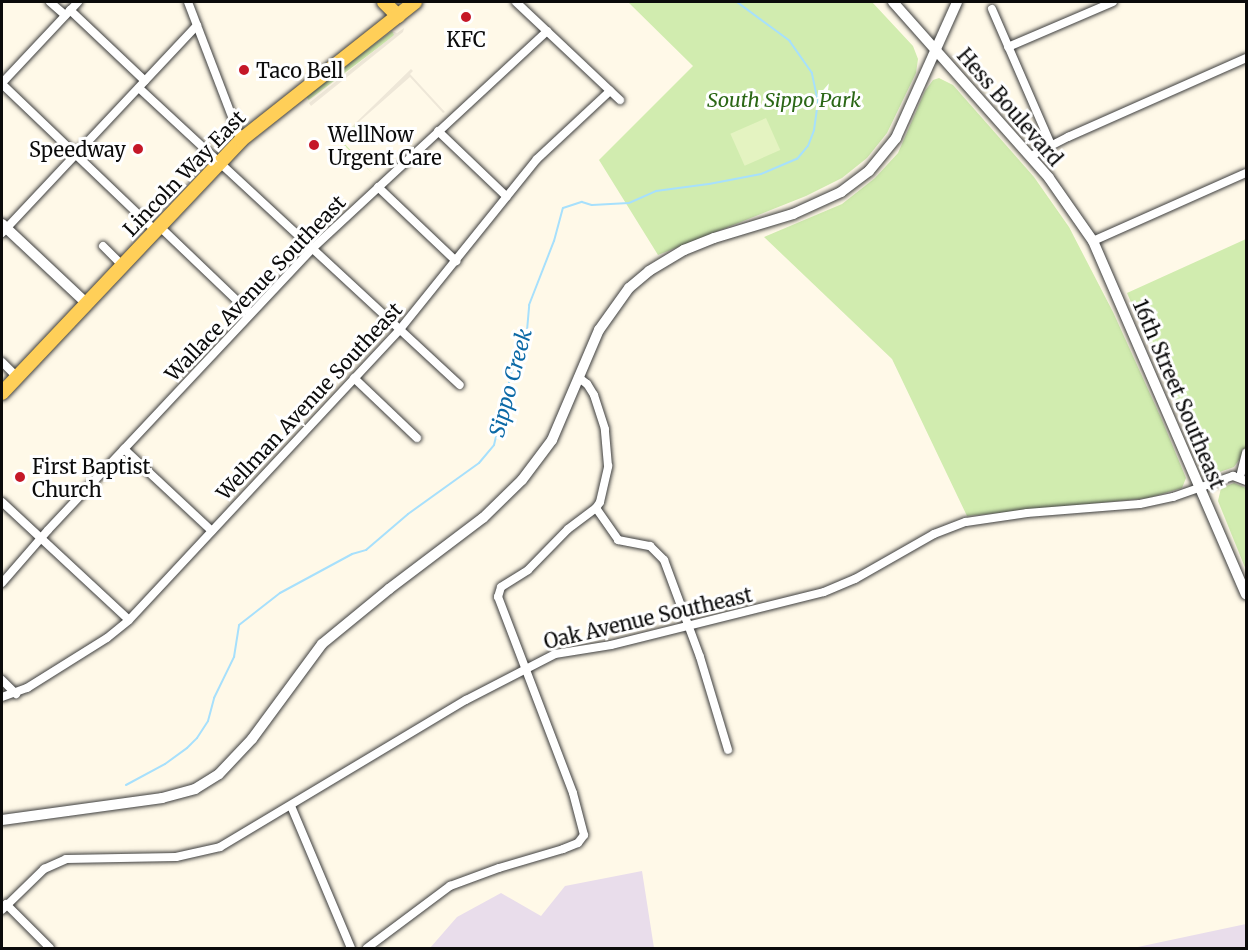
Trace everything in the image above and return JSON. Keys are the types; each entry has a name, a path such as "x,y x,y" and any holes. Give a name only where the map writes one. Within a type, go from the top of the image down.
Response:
{"main road":[{"path":"384,2 398,16"},
{"name":"Lincoln Way East","path":"2,393 241,140 415,2"}],"street":[{"path":"50,2 67,13 220,161 460,385"},
{"path":"78,2 2,83 75,155 250,313"},
{"path":"188,2 241,140"},
{"path":"516,2 620,100"},
{"name":"Hess Boulevard","path":"893,2 1031,156 1063,196 1093,241"},
{"path":"2,820 162,798 195,789 219,774 242,752 315,653 334,633 458,538 522,480 552,440 592,344 611,310 629,288 649,271 701,243 763,225 825,200 869,171 896,138 957,2"},
{"path":"1008,47 1113,2"},
{"path":"992,9 1051,145"},
{"path":"86,303 3,229 197,25"},
{"name":"Wallace Avenue Southeast","path":"2,583 250,313 314,247 547,31"},
{"path":"1031,156 1246,58"},
{"name":"Wellman Avenue Southeast","path":"2,697 16,694 107,638 129,620 401,328 537,159 610,91"},
{"path":"438,131 507,196"},
{"path":"1093,241 1246,173"},
{"path":"378,187 456,261"},
{"name":"16th Street Southeast","path":"1093,241 1246,594"},
{"path":"103,246 122,265"},
{"path":"2,362 17,377"},
{"path":"367,948 450,886 499,868 563,849 578,843 584,835 579,808 499,603 498,591 505,583 528,570 568,529 596,508 607,476 607,442 594,395 587,384 578,377"},
{"path":"354,378 417,438"},
{"path":"124,449 212,531"},
{"path":"1243,479 1246,453"},
{"name":"Oak Avenue Southeast","path":"4,907 33,878 55,863 79,857 147,858 206,852 231,842 525,668 564,651 611,645 838,587 934,534 966,522 1027,513 1140,504 1201,489 1228,477 1243,479"},
{"path":"2,502 129,620"},
{"path":"596,508 618,540 650,546 660,554 688,626 729,750"},
{"path":"2,680 16,694"},
{"path":"291,806 351,948"},
{"path":"4,907 50,948"}],"shaded area":[{"path":"404,28 403,32 311,106 309,103 394,35 392,31 397,33"},
{"path":"411,69 413,71 410,74 445,112 443,113 410,77 336,142"},
{"path":"642,871 654,948 430,948 457,917 501,893 541,916 565,886"},
{"path":"1246,924 1246,948 1133,948"}],"green space":[{"name":"South Sippo Park","path":"628,2 872,2 913,46 918,59 916,73 887,133 867,158 842,178 806,196 658,255 599,160 693,66"},
{"path":"392,31 395,35 309,100 306,96"},
{"path":"939,78 953,85 1034,177 1069,227 1113,312 1162,420 1186,478 1182,488 1148,498 967,516 892,359 764,237 842,204 875,178 898,153 925,91 933,80"},
{"path":"766,118 780,150 745,166 730,134"},
{"path":"357,123 359,125 342,141 373,174 338,139"},
{"path":"1246,239 1246,458 1241,457 1234,467 1214,474 1203,466 1127,293"},
{"path":"1234,483 1246,488 1246,570 1218,501 1221,488"}],"waterway":[{"name":"Sippo Creek","path":"126,785 165,764 197,738 208,721 214,698 234,657 239,625 280,593 352,554 366,550 408,514 479,463 494,445 511,374 521,348 526,342 529,305 554,241 563,208 582,202 592,205 629,203 656,191 761,174 797,159 808,146 814,130 818,102 812,73 790,41 737,2"}],"place":[{"name":"KFC","path":"466,17"},
{"name":"Taco Bell","path":"244,70"},
{"name":"WellNow Urgent Care","path":"314,145"},
{"name":"Speedway","path":"138,149"},
{"name":"First Baptist Church","path":"20,477"}]}
